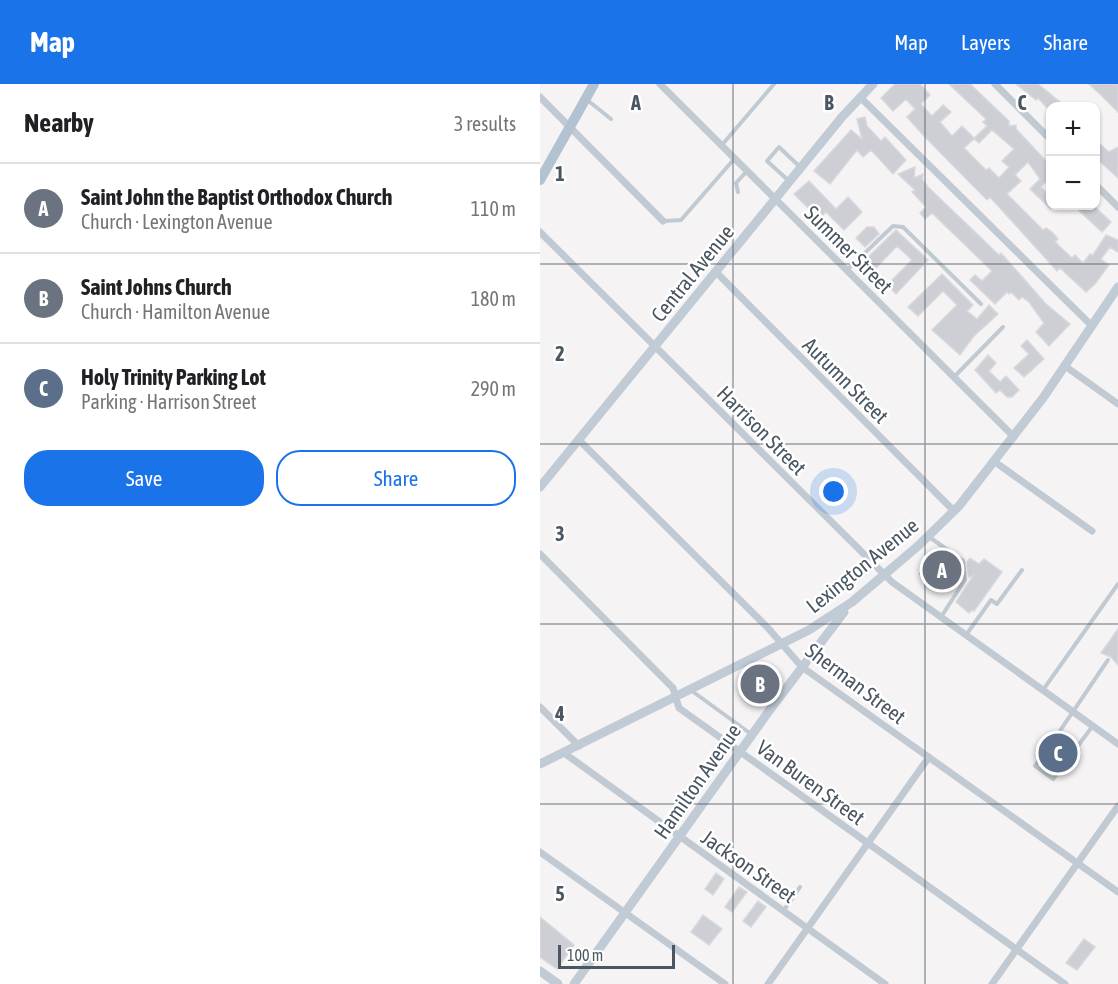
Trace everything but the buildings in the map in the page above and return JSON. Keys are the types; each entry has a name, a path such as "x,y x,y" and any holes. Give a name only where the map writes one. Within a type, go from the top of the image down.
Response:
{"main road":[{"path":"540,180 594,84"},
{"name":"Central Avenue","path":"540,487 801,168 873,84"},
{"name":"Lexington Avenue","path":"540,764 821,624 852,602 954,511 1014,437 1118,287"},
{"name":"Hamilton Avenue","path":"574,984 752,735 852,602"},
{"path":"540,971 558,984"}],"street":[{"name":"Summer Street","path":"660,84 1014,437"},
{"path":"995,84 1046,136"},
{"path":"540,97 663,221"},
{"path":"860,97 1092,326"},
{"path":"1100,190 1118,207"},
{"name":"Harrison Street","path":"540,232 884,574 940,618 1118,744"},
{"name":"Autumn Street","path":"716,272 954,511"},
{"path":"1065,366 1118,404"},
{"name":"Sherman Street","path":"579,440 802,667 1118,892"},
{"path":"995,462 1092,531"},
{"name":"Van Buren Street","path":"540,554 674,688 679,708 1065,984"},
{"path":"540,707 579,746"},
{"name":"Jackson Street","path":"564,753 885,984"},
{"path":"768,984 929,757"},
{"path":"992,984 1118,806"},
{"path":"540,852 725,984"}],"lane":[{"path":"722,145 774,84"},
{"path":"586,99 610,119"},
{"path":"790,182 767,161 779,147 801,168"},
{"path":"663,221 681,220 735,158"},
{"path":"738,192 736,183 747,171"},
{"path":"847,270 893,226 903,227 981,304"},
{"path":"954,377 1003,327"},
{"path":"928,536 963,561 965,580 940,618"},
{"path":"966,636 991,600 997,604 1022,570"},
{"path":"1042,690 1118,584"},
{"path":"1093,726 1053,779 1035,766 1075,714 1080,701 1108,660"},
{"path":"691,690 752,735"},
{"path":"784,911 800,887"}],"place":[{"name":"Saint John the Baptist Orthodox Church","path":"942,570"},
{"name":"Saint Johns Church","path":"760,684"},
{"name":"Holy Trinity Parking Lot","path":"1058,753"}]}
